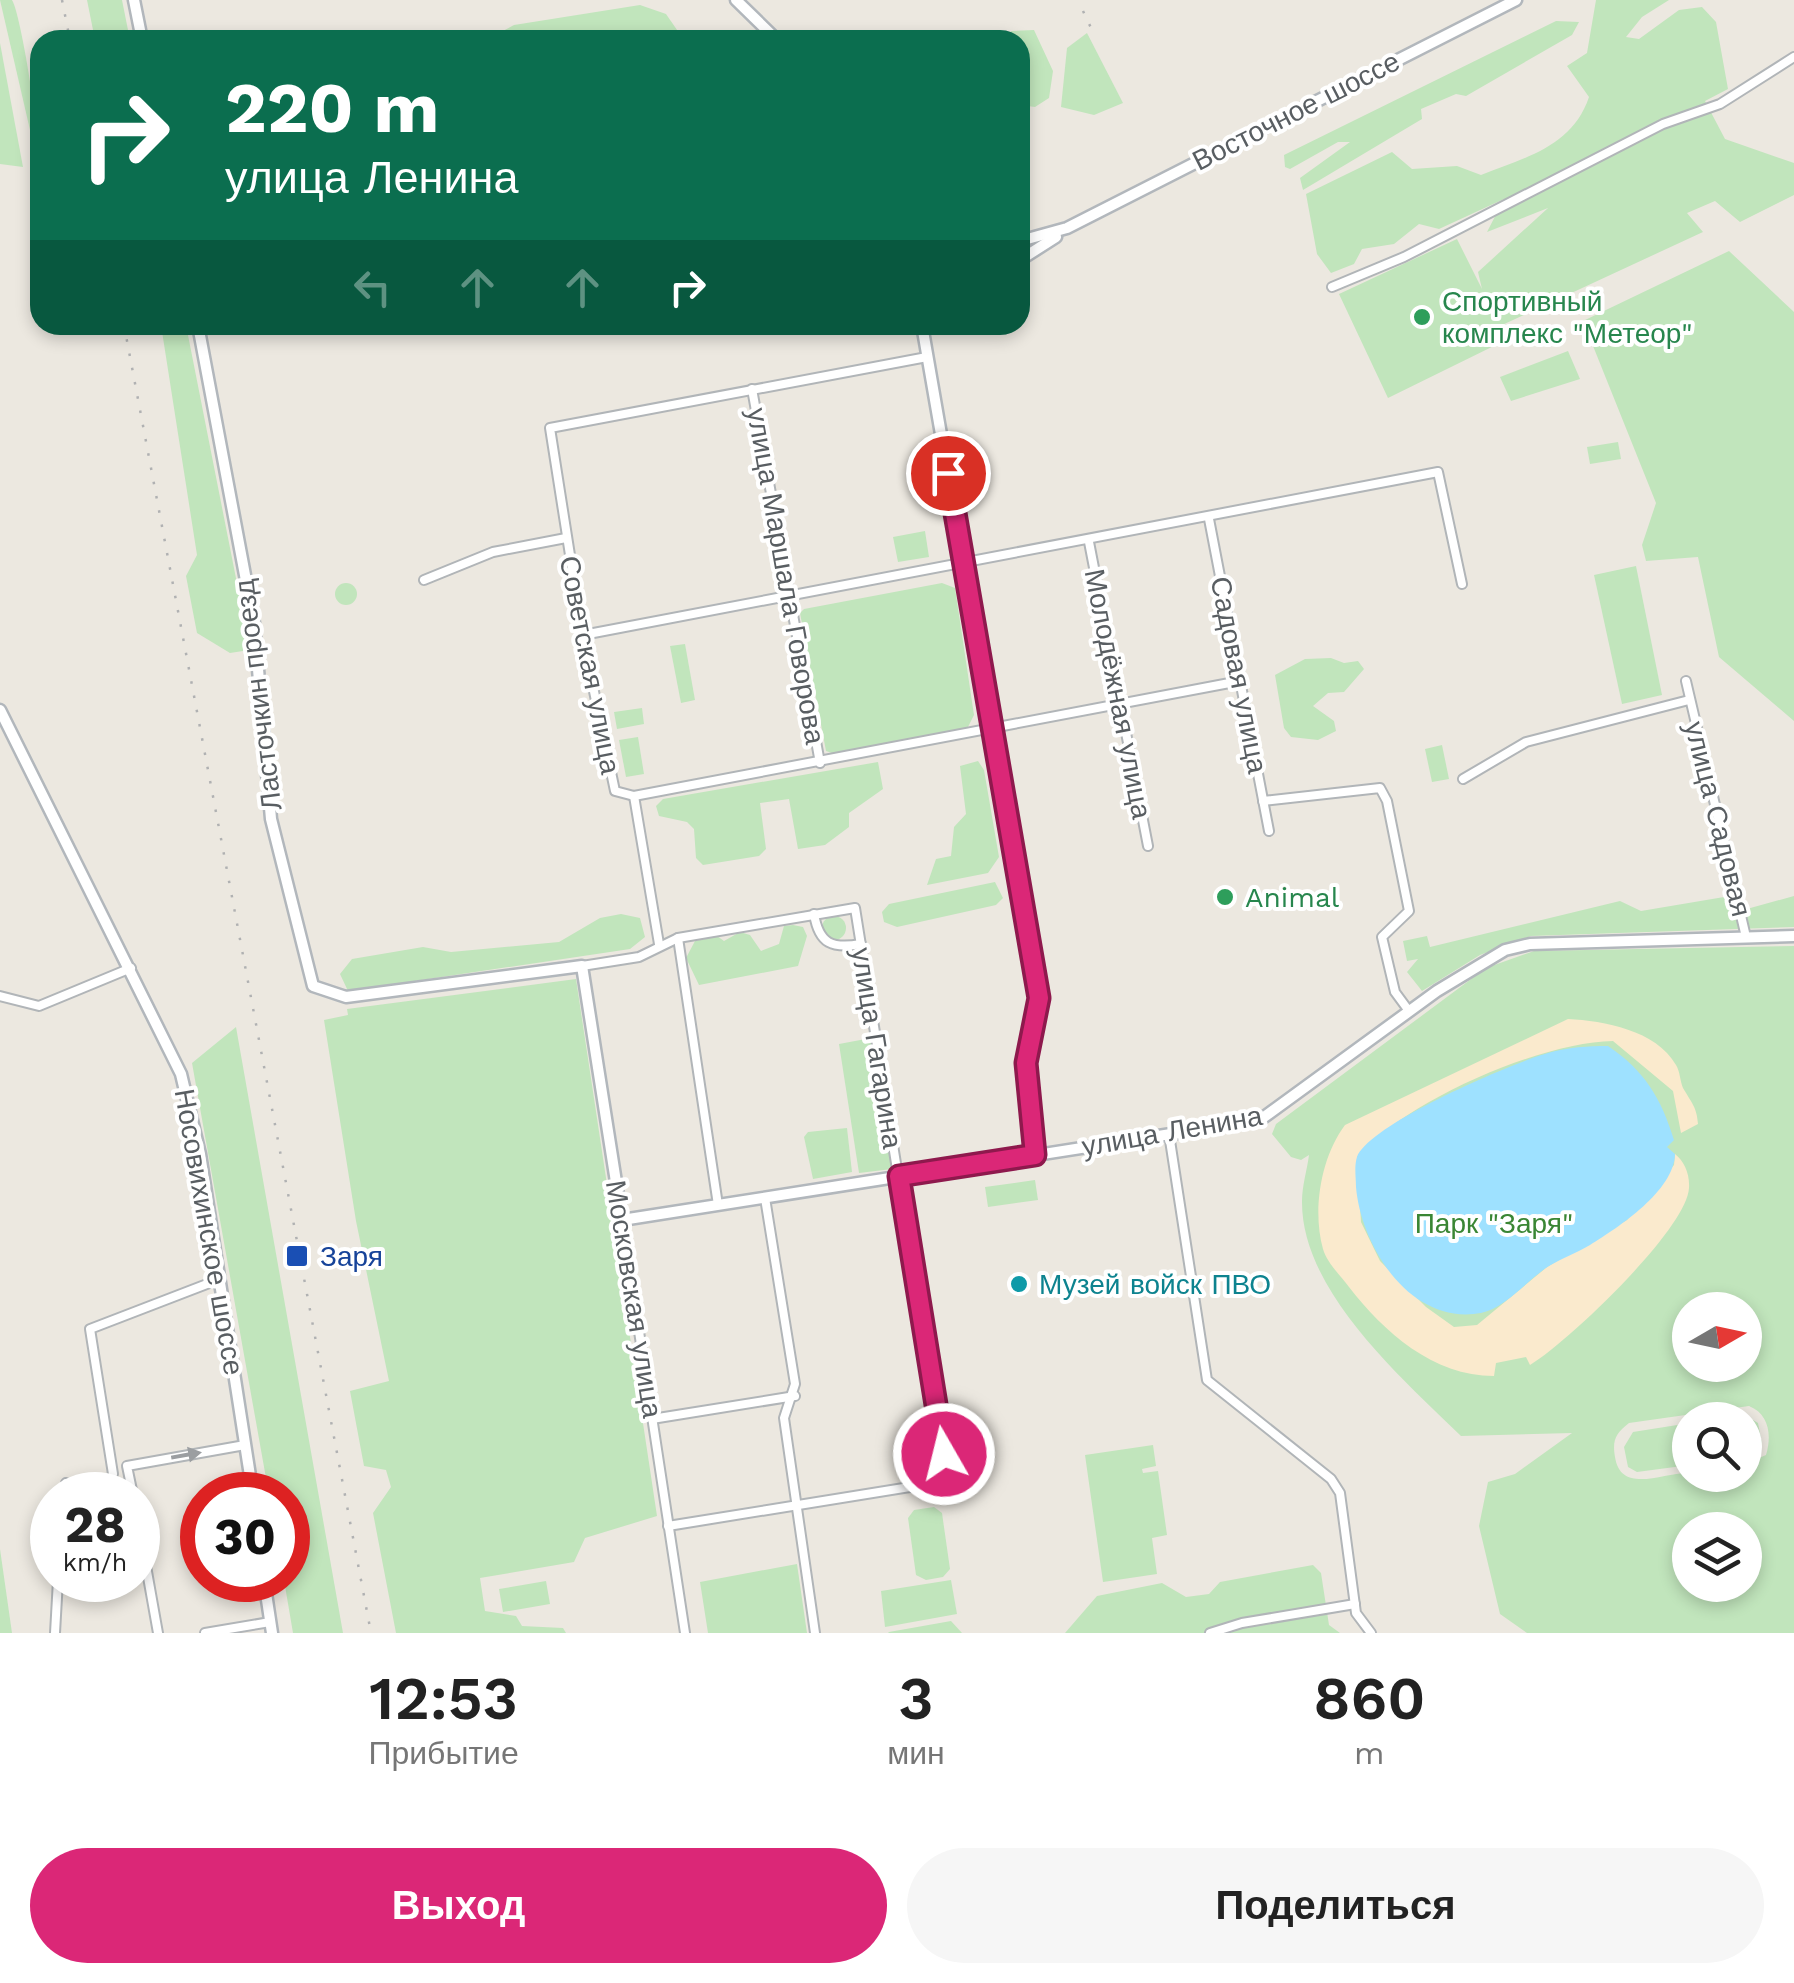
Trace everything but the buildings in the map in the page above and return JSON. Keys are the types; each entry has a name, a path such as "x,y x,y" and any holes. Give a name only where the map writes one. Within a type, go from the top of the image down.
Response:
{"street":[{"path":"134,0 140,30"},
{"path":"736,0 767,30"},
{"name":"Восточное шоссе","path":"1030,254 1078,223 1516,0"},
{"path":"1332,287 1404,256 1662,124 1720,104 1794,57"},
{"name":"Восточное шоссе","path":"1030,238 1078,223"},
{"name":"Ласточкин проезд","path":"200,335 254,623 272,819 307,972 316,988 346,998 582,966"},
{"path":"924,335 1039,998 1026,1063 1035,1155"},
{"path":"752,389 927,357"},
{"name":"Советская улица","path":"658,944 634,796 615,791 609,780 550,428 752,389"},
{"name":"улица Маршала Говорова","path":"752,389 820,762"},
{"path":"583,635 1209,519 1438,472 1462,584"},
{"name":"Садовая улица","path":"1209,519 1269,832"},
{"path":"424,580 493,552 566,538"},
{"name":"Молодёжная улица","path":"1088,542 1148,846"},
{"name":"улица Садовая","path":"1686,680 1746,937"},
{"path":"634,796 993,731 1240,681"},
{"name":"улица Садовая","path":"1462,779 1526,742 1689,700"},
{"name":"Носовихинское шоссе","path":"0,710 174,1054 191,1107 249,1472"},
{"path":"1263,801 1380,788 1387,800 1409,910 1382,937 1395,992 1408,1011"},
{"name":"улица Гагарина","path":"796,1505 944,1482 948,1476 855,908 814,914"},
{"path":"582,966 640,957 658,944 678,938 814,914 817,932 827,944 843,948 861,944"},
{"name":"улица Ленина","path":"622,1220 1260,1120 1408,1011 1505,950 1530,944 1794,936"},
{"path":"678,938 718,1205"},
{"name":"Московская улица","path":"582,966 685,1633"},
{"path":"0,996 38,1006 132,968"},
{"path":"1169,1134 1207,1380 1331,1479 1340,1493 1356,1608 1370,1633"},
{"path":"765,1198 795,1396 784,1418 815,1633"},
{"path":"113,1472 90,1329 220,1279"},
{"path":"652,1420 795,1396"},
{"path":"129,1472 128,1466 245,1445"},
{"path":"668,1526 796,1505"},
{"path":"56,1633 57,1602"},
{"path":"152,1602 158,1633"},
{"path":"205,1633 271,1627 267,1602"},
{"path":"1210,1633 1242,1623 1356,1608"}],"green space":[{"path":"0,0 12,0 16,9 30,85 30,130"},
{"path":"87,0 122,0 128,30 93,30"},
{"path":"1596,0 1669,0 1642,17 1626,37 1639,39 1679,10 1702,7 1716,22 1728,89 1705,101 1725,139 1794,163 1794,195 1740,222 1715,201 1687,213 1703,232 1500,326 1506,340 1388,398 1339,294 1457,239 1482,289 1478,272 1548,208 1487,232 1504,199 1439,229 1419,224 1394,244 1362,249 1354,264 1331,273 1317,254 1306,194 1392,152 1412,169 1457,166 1481,175 1546,148 1571,128 1589,97 1567,66 1587,53"},
{"path":"640,5 666,14 677,30 505,30 514,25"},
{"path":"1556,21 1579,22 1572,35 1466,96 1456,94 1421,109 1422,119 1303,190 1300,178 1350,142 1338,142 1290,169 1285,167 1284,155"},
{"path":"1030,30 1034,30 1053,71 1049,98 1035,107 1030,106"},
{"path":"1087,33 1123,103 1094,115 1061,107 1067,48"},
{"path":"0,43 23,167 0,164"},
{"path":"1729,251 1794,312 1794,721 1719,657 1698,557 1646,561 1642,545 1656,503 1583,321"},
{"path":"163,335 188,335 247,634 243,651 230,653 197,633 186,576 197,555"},
{"path":"1568,351 1580,379 1511,401 1500,377"},
{"path":"1618,442 1621,459 1590,464 1587,447"},
{"path":"925,531 929,557 898,562 893,537"},
{"path":"1636,566 1662,695 1622,704 1594,575"},
{"path":"346,583 354,586 354,602 346,605 338,602 335,594 338,586"},
{"path":"942,583 955,588 974,715 967,729 835,754 826,751 800,613 804,609"},
{"path":"685,644 695,700 681,703 670,646"},
{"path":"1331,658 1344,663 1358,661 1364,669 1344,692 1328,693 1313,706 1334,721 1336,731 1318,740 1291,737 1284,728 1275,675 1305,659"},
{"path":"642,708 644,724 617,729 614,712"},
{"path":"638,737 644,774 626,777 619,740"},
{"path":"1442,745 1449,779 1432,782 1425,749"},
{"path":"978,761 984,770 999,857 988,873 927,885 936,859 951,856 954,827 966,814 960,766"},
{"path":"878,762 883,789 849,813 849,827 825,845 798,849 789,799 760,803 766,849 759,856 703,865 696,858 694,829 687,822 659,816 656,806 663,799"},
{"path":"995,882 1003,898 996,905 897,927 884,922 882,912 889,904"},
{"path":"1730,896 1736,912 1794,896 1794,927 1531,936 1480,955 1422,991 1407,972 1418,959 1407,961 1403,941 1427,936 1430,947 1620,901 1641,911"},
{"path":"621,914 640,918 645,937 630,949 348,991 340,974 352,959 423,947 451,952 559,942 600,918"},
{"path":"834,916 846,928 834,940 822,928"},
{"path":"784,926 803,927 807,936 798,966 699,985 686,958 695,941 717,936 724,941 740,932 750,935 761,951 779,944"},
{"name":"Парк \"Заря\"","path":"1794,946 1794,1633 1527,1633 1500,1614 1479,1526 1488,1482 1515,1474 1572,1433 1461,1436 1384,1360 1336,1300 1318,1268 1306,1235 1302,1201 1309,1155 1301,1160 1291,1157 1272,1134 1276,1124 1486,968 1534,951"},
{"path":"576,979 657,1516 585,1538 574,1562 480,1578 485,1611 516,1616 522,1626 563,1628 566,1633 396,1633 373,1513 391,1487 386,1470 364,1466 350,1391 389,1381 356,1221 324,1020 348,1015 347,1009"},
{"path":"236,1027 343,1633 293,1633 288,1602 310,1602 310,1472 265,1472 192,1063"},
{"path":"871,1038 892,1169 859,1173 839,1044"},
{"path":"847,1128 852,1172 813,1179 804,1137 808,1132"},
{"path":"1035,1180 1038,1200 988,1207 985,1187"},
{"path":"1672,1426 1672,1467 1637,1472 1628,1467 1624,1447 1633,1432"},
{"path":"1153,1445 1156,1466 1142,1469 1143,1473 1158,1471 1167,1535 1152,1538 1157,1574 1103,1582 1085,1455"},
{"path":"934,1507 942,1513 950,1569 943,1577 926,1580 916,1575 908,1518 914,1510"},
{"path":"0,1549 12,1633 0,1633"},
{"path":"797,1564 807,1633 708,1633 700,1582"},
{"path":"1313,1565 1321,1573 1329,1625 1340,1633 1065,1633 1097,1596 1162,1583 1186,1597 1209,1594 1220,1582"},
{"path":"951,1580 957,1614 885,1627 881,1591"},
{"path":"546,1581 550,1604 503,1612 499,1589"},
{"path":"951,1621 962,1633 888,1633 889,1632"}],"sand":[{"path":"1568,1019 1613,1025 1656,1043 1677,1067 1698,1124 1681,1133 1673,1091 1613,1041 1549,1052 1475,1079 1407,1116 1357,1157 1361,1222 1380,1261 1426,1307 1454,1327 1477,1325 1547,1267 1627,1220 1674,1165 1675,1154 1689,1178 1683,1206 1669,1230 1623,1284 1530,1365 1526,1357 1496,1363 1494,1376 1451,1368 1431,1360 1394,1335 1363,1304 1328,1259 1318,1218 1321,1184 1330,1152 1345,1125"}],"water":[{"path":"1608,1046 1632,1065 1650,1087 1674,1140 1667,1147 1675,1154 1672,1168 1655,1194 1615,1228 1549,1266 1490,1310 1455,1314 1432,1307 1412,1294 1379,1256 1360,1210 1356,1164 1367,1143 1413,1112 1505,1069 1556,1051"}],"railway":[{"path":"62,0 68,30"},
{"path":"1083,11 1092,30"},
{"path":"126,335 371,1633"}],"place":[{"name":"Спортивный комплекс \"Метеор\"","path":"1422,317"},
{"name":"Animal","path":"1225,897"},
{"name":"Заря","path":"297,1256"},
{"name":"Музей войск ПВО","path":"1019,1284"}],"route":[{"path":"944,1454 899,1176 1035,1155 1026,1063 1039,998 948,473"}]}
